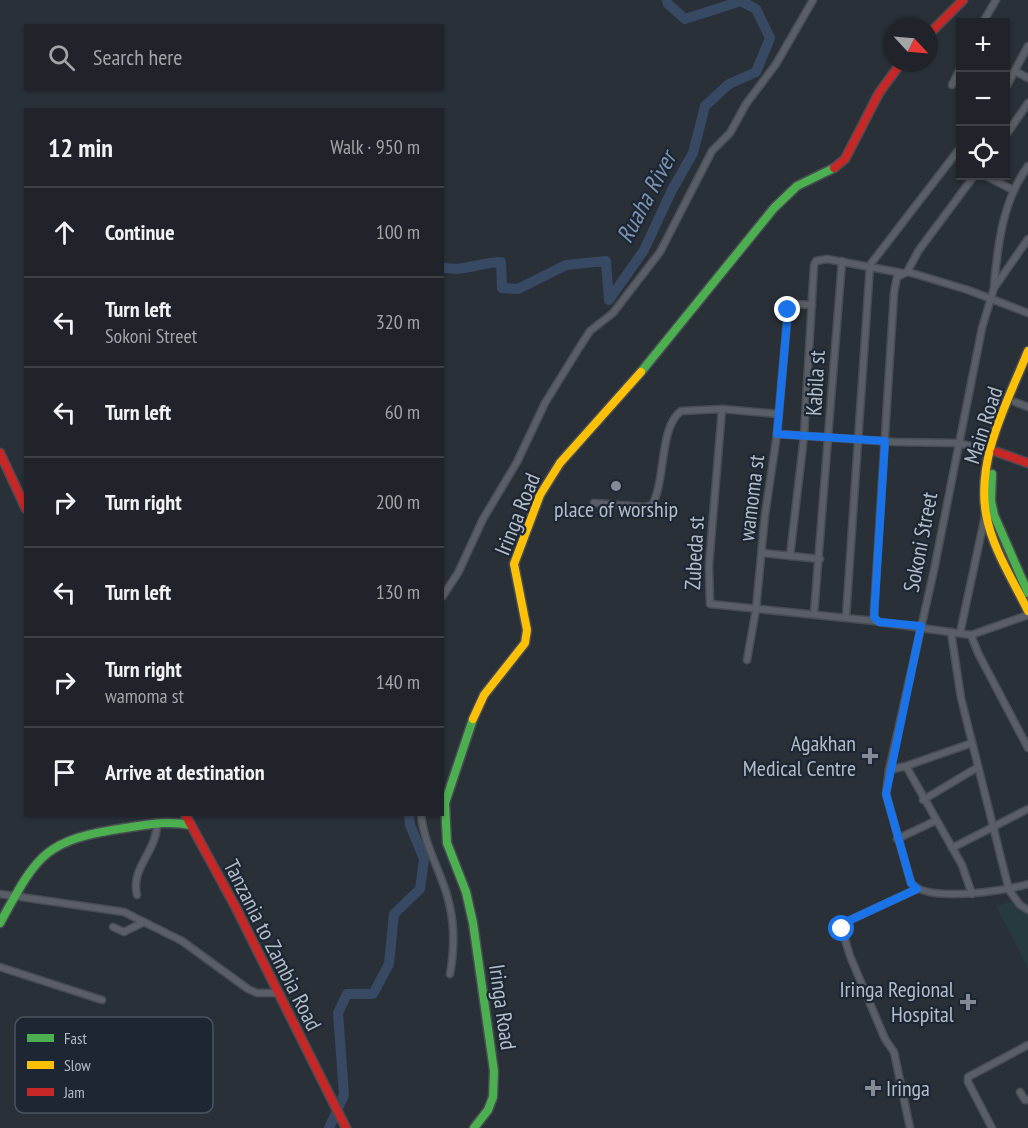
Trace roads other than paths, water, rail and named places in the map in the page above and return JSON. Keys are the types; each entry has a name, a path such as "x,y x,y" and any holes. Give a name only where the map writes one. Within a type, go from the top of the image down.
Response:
{"main road":[{"path":"938,25 963,0"},
{"name":"Iringa Road","path":"474,1128 488,1110 494,1084 473,923 466,892 447,843 445,803 465,738 484,695 525,643 527,630 514,574 514,564 540,495 560,463 650,361 774,207 797,186 839,166 845,159 879,93 894,72"},
{"name":"Main Road","path":"994,452 1028,351"},
{"path":"1028,369 994,452 990,512 1028,613"},
{"path":"994,452 1028,463"},
{"path":"0,453 24,504"},
{"path":"990,512 1028,593"},
{"name":"Tanzania to Zambia Road","path":"186,816 346,1128"},
{"path":"0,923 39,858 54,845 87,833 158,822 171,821 190,825"}],"street":[{"path":"444,594 458,573 483,519 517,462 545,403 579,348 590,331 613,313 660,252 712,151 729,133 746,104 776,64 813,0"},
{"path":"985,18 996,0"},
{"path":"1010,79 1028,46"},
{"path":"1015,71 1028,78"},
{"path":"952,86 959,72"},
{"path":"1010,128 1028,103"},
{"path":"846,617 870,265 956,158"},
{"path":"994,288 999,245 1013,190 1028,166"},
{"path":"875,621 894,293 897,277 904,272 971,180"},
{"path":"994,180 1013,190"},
{"name":"Sokoni Street","path":"917,889 911,883 886,794 889,770 990,298 994,288 1028,239"},
{"path":"790,556 804,436 816,261 842,261 904,272 990,298 1028,313"},
{"name":"Kabila st","path":"814,614 842,261"},
{"name":"wamoma st","path":"747,660 756,609 777,434 788,310 794,304 812,305"},
{"path":"1015,402 1028,407"},
{"path":"594,503 644,507 652,505 675,416 687,409 778,414"},
{"name":"Zubeda st","path":"722,410 709,565 711,604 846,617 971,635"},
{"path":"777,434 958,443 994,452"},
{"path":"960,633 990,512"},
{"path":"763,553 820,559"},
{"path":"1027,745 978,653 971,635 1028,613"},
{"path":"951,632 972,743 1009,890 1020,905 1028,910"},
{"path":"889,770 972,743"},
{"path":"906,766 923,800 962,865 972,894"},
{"path":"923,800 978,767"},
{"path":"952,848 1028,809"},
{"path":"422,816 428,846 453,919 450,974"},
{"path":"897,839 935,821"},
{"path":"136,895 137,873 153,847 158,822"},
{"path":"910,1128 894,1052 885,1039 850,956 842,929 848,921 917,889 972,894 1009,890 1028,884"},
{"path":"0,894 119,910 195,950 248,989 257,993 278,993"},
{"path":"113,927 124,932 144,922"},
{"path":"0,967 102,1000"},
{"path":"992,1128 968,1082 968,1077 1028,1045"},
{"path":"1020,1092 1025,1100 1028,1100"}],"waterway":[{"name":"Ruaha River","path":"444,268 457,269 501,262 502,288 518,289 566,265 606,261 609,300 644,250 672,190 693,153 705,106 729,84 756,72 770,38 756,9 741,1 685,19 668,4 667,0"},
{"name":"Ruaha River","path":"329,1128 344,1095 338,1013 347,994 373,994 389,964 394,914 420,889 424,859 410,825 409,816"}],"place":[{"name":"place of worship","path":"616,486"},
{"name":"Agakhan Medical Centre","path":"870,756"},
{"name":"Iringa Regional Hospital","path":"968,1002"},
{"name":"Iringa","path":"873,1088"}]}
